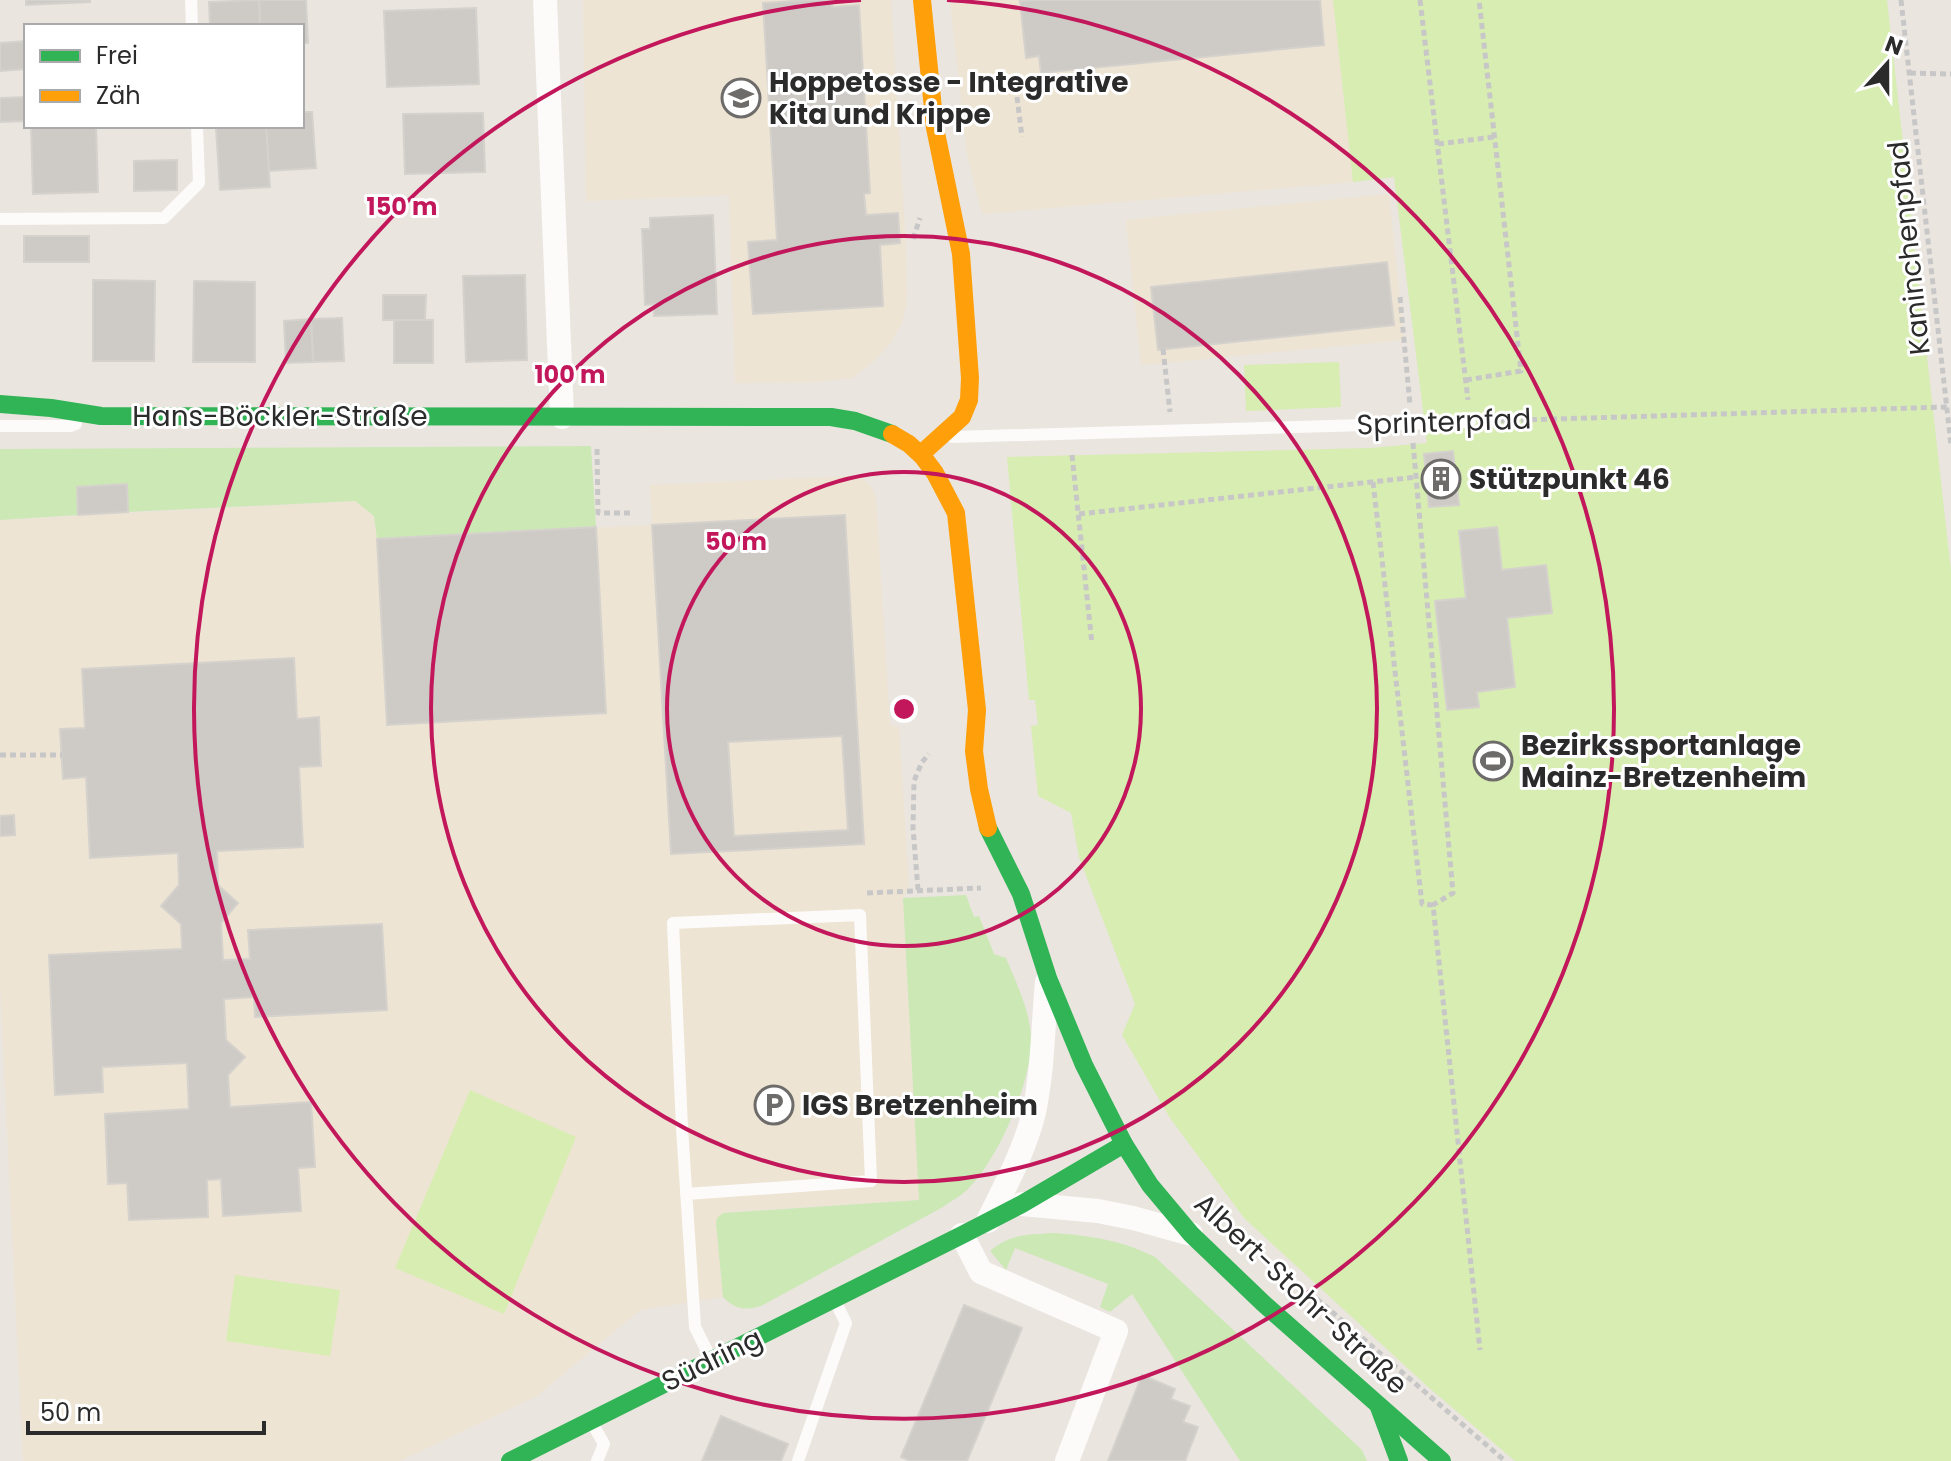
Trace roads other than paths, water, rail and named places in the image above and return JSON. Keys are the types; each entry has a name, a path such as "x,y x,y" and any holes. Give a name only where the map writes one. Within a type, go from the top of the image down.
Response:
{"main road":[{"path":"921,454 962,417 969,400 970,378 961,254 935,128 922,0"},
{"name":"Hans-Böckler-Straße","path":"0,404 42,406 101,416 831,417 856,420 881,428 921,454"},
{"name":"Albert-Stohr-Straße","path":"921,454 947,492 956,513 977,710 974,751 979,789 988,828 1021,894"},
{"name":"Albert-Stohr-Straße","path":"977,710 996,750"},
{"name":"Albert-Stohr-Straße","path":"1012,839 1021,894 1048,978 1084,1065 1124,1144 1150,1185 1191,1234 1263,1303 1442,1461"},
{"name":"Südring","path":"510,1461 962,1235 1124,1144"},
{"path":"1379,1407 1399,1461"}],"street":[{"path":"545,0 562,417"},
{"path":"988,1221 1023,1145 1033,1115 1041,1077 1048,978"},
{"path":"1022,1204 1098,1211 1191,1234"},
{"path":"962,1235 981,1272 1116,1331 1067,1461"}],"lane":[{"path":"191,0 192,24"},
{"path":"0,219 164,218 199,183 197,128"},
{"path":"0,426 71,426 101,416"},
{"name":"Sprinterpfad","path":"941,438 1470,422"},
{"path":"686,1194 871,1181 860,915 673,923 686,1194 695,1327 711,1360"},
{"path":"798,1461 846,1323 834,1300"},
{"path":"590,1421 604,1444 597,1461"}],"place":[{"name":"Hoppetosse - Integrative Kita und Krippe","path":"741,98"},
{"name":"Stützpunkt 46","path":"1441,479"},
{"name":"Bezirkssportanlage Mainz-Bretzenheim","path":"1493,761"},
{"name":"IGS Bretzenheim","path":"774,1105"}]}
